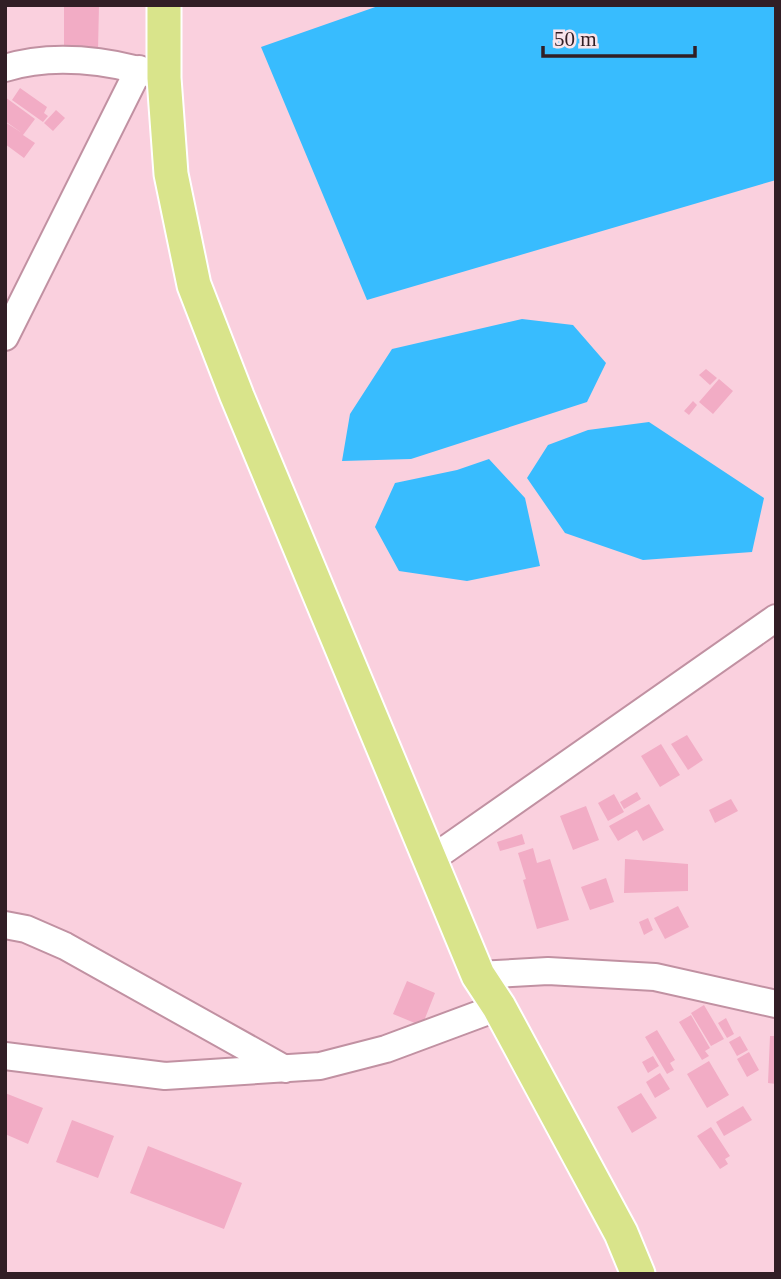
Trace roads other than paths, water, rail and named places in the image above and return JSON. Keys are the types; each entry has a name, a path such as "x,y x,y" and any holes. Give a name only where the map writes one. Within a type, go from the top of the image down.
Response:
{"main road":[{"path":"164,5 151,74 194,285 237,396 478,975 499,1007 621,1233 638,1274"}],"street":[{"path":"5,68 26,62 60,59 151,74 5,337"},
{"path":"429,861 776,618"},
{"path":"5,925 26,929 65,946 285,1069"},
{"path":"478,975 548,971 655,977 776,1004"},
{"path":"5,1056 165,1076 320,1066 386,1049 499,1007"}],"water":[{"path":"381,5 776,5 776,180 367,300 261,47"},
{"path":"522,319 573,325 606,363 587,402 411,459 342,461 350,414 392,349"},
{"path":"649,422 764,498 752,552 643,560 565,533 527,478 548,445 588,430"},
{"path":"489,459 525,498 540,566 467,581 399,571 375,527 395,483 457,470"}]}
